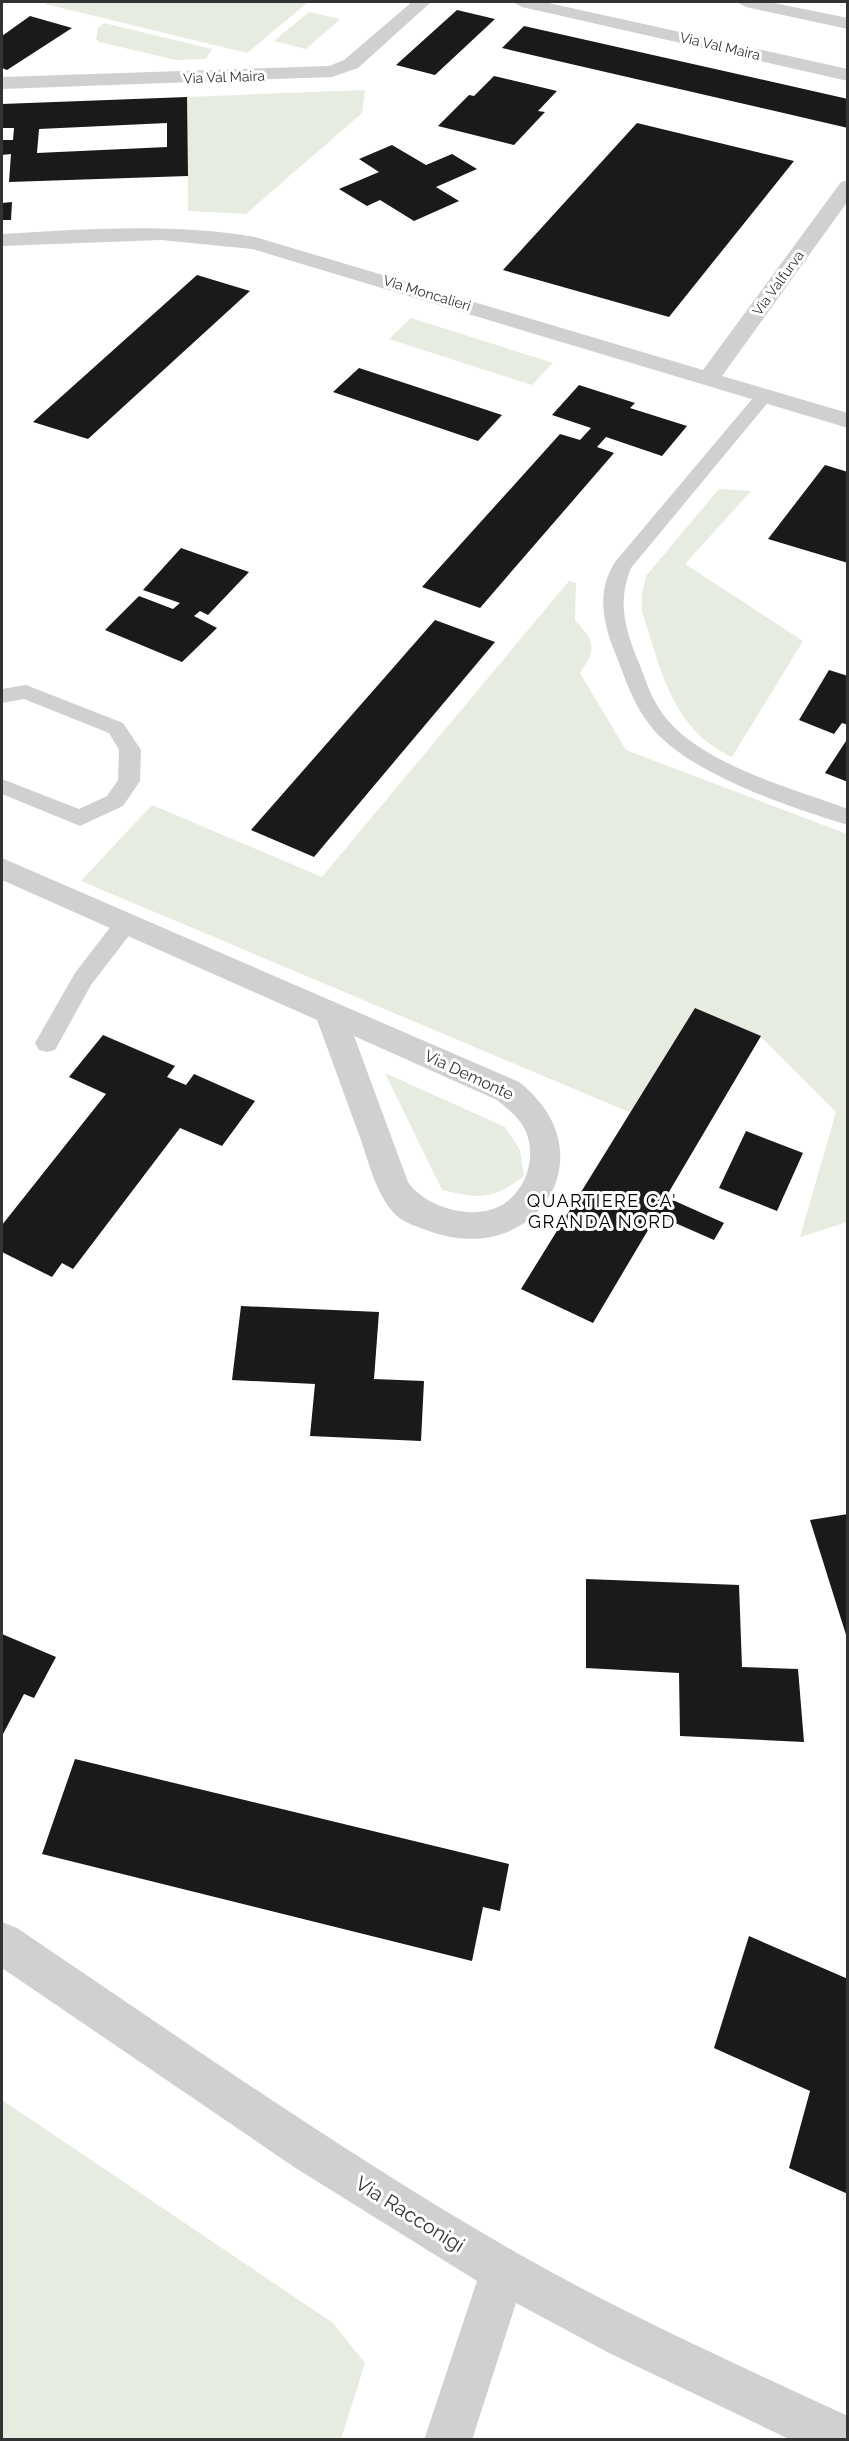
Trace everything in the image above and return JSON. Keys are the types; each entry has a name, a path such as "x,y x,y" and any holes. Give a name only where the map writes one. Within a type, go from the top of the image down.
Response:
{"street":[{"name":"Via Val Maira","path":"2,83 320,73 342,68 360,58 422,2"},
{"name":"Via Val Maira","path":"522,2 848,75"},
{"path":"746,2 848,24"},
{"name":"Via Valfurva","path":"708,379 848,186"},
{"name":"Via Moncalieri","path":"2,240 164,233 239,240 317,260 764,396 846,417"},
{"name":"Via Demonte","path":"2,868 508,1091 524,1101 537,1119 546,1140 546,1165 538,1188 523,1208 507,1218 488,1223 459,1224 423,1215 406,1203 394,1187 330,1013"},
{"name":"Via Racconigi","path":"2,1943 378,2196 503,2271 661,2353 845,2439"},
{"path":"448,2439 503,2271"}],"lane":[{"path":"764,396 622,566 614,583 612,622 643,700 657,722 675,741 726,770 848,817"},
{"path":"2,696 26,692 116,728 130,750 129,781 116,801 80,818 2,786"},
{"path":"47,1043 83,979 126,923"}],"shaded area":[{"path":"48,2 308,2 247,53 45,4"},
{"path":"309,12 340,19 306,49 274,41"},
{"path":"104,23 212,49 206,59 176,60 99,42 96,39 98,28"},
{"path":"365,90 362,113 246,214 188,211 187,97"},
{"path":"411,318 553,363 532,385 389,339"},
{"path":"719,489 751,491 685,564 803,641 732,757 711,745 682,714 663,676 642,612 642,594 646,576"},
{"path":"569,581 576,583 575,620 587,634 591,645 589,657 580,673 626,750 847,834 847,1222 800,1237 836,1112 760,1036 695,1008 631,1113 81,881 152,805 322,877"},
{"path":"385,1073 505,1127 520,1150 524,1176 503,1190 486,1195 467,1195 442,1190"},
{"path":"2,2100 333,2323 365,2363 341,2439 2,2439"}],"building":[{"path":"457,10 495,19 435,75 396,65"},
{"path":"30,16 72,28 7,70 2,68 2,36"},
{"path":"524,26 848,99 848,128 502,48"},
{"path":"494,76 557,91 538,111 545,112 514,145 438,126 469,95 474,96"},
{"path":"187,97 188,176 9,182 11,154 2,155 2,140 13,140 14,128 2,128 2,104","holes":["167,123 167,147 37,153 39,129"]},
{"path":"637,123 794,161 669,317 503,270"},
{"path":"392,145 426,165 452,154 477,169 436,187 459,201 414,221 380,200 367,206 339,189 379,172 359,159"},
{"path":"12,202 11,220 2,220 2,203"},
{"path":"197,275 250,291 88,439 33,422"},
{"path":"359,368 502,415 478,441 333,392"},
{"path":"579,385 635,403 630,408 687,426 662,456 606,437 597,447 614,453 480,608 422,587 560,434 580,440 591,428 552,415"},
{"path":"825,465 848,472 848,563 768,539"},
{"path":"181,548 249,572 208,615 200,611 194,616 217,628 182,662 105,630 139,596 173,609 180,603 143,590"},
{"path":"435,620 495,642 314,857 251,830"},
{"path":"829,670 848,676 848,725 842,723 834,734 799,720"},
{"path":"848,738 848,782 825,773"},
{"path":"695,1008 761,1036 666,1197 724,1223 714,1240 657,1215 593,1323 521,1289"},
{"path":"103,1035 175,1066 167,1077 186,1085 194,1074 255,1101 222,1146 180,1128 73,1269 62,1263 52,1277 2,1252 2,1225 106,1094 69,1077"},
{"path":"746,1131 803,1153 777,1211 719,1188"},
{"path":"241,1306 379,1312 374,1379 424,1381 421,1441 310,1436 315,1384 232,1380"},
{"path":"848,1514 848,1638 847,1638 810,1520"},
{"path":"586,1579 739,1585 742,1667 798,1669 804,1742 680,1736 679,1673 586,1668"},
{"path":"2,1634 56,1657 34,1698 24,1694 2,1736"},
{"path":"75,1759 509,1864 500,1911 483,1907 472,1961 42,1854"},
{"path":"749,1936 848,1979 848,2194 789,2168 810,2091 714,2048"}],"district":[{"name":"QUARTIERE CA' GRANDA NORD","path":"602,1210"}]}
